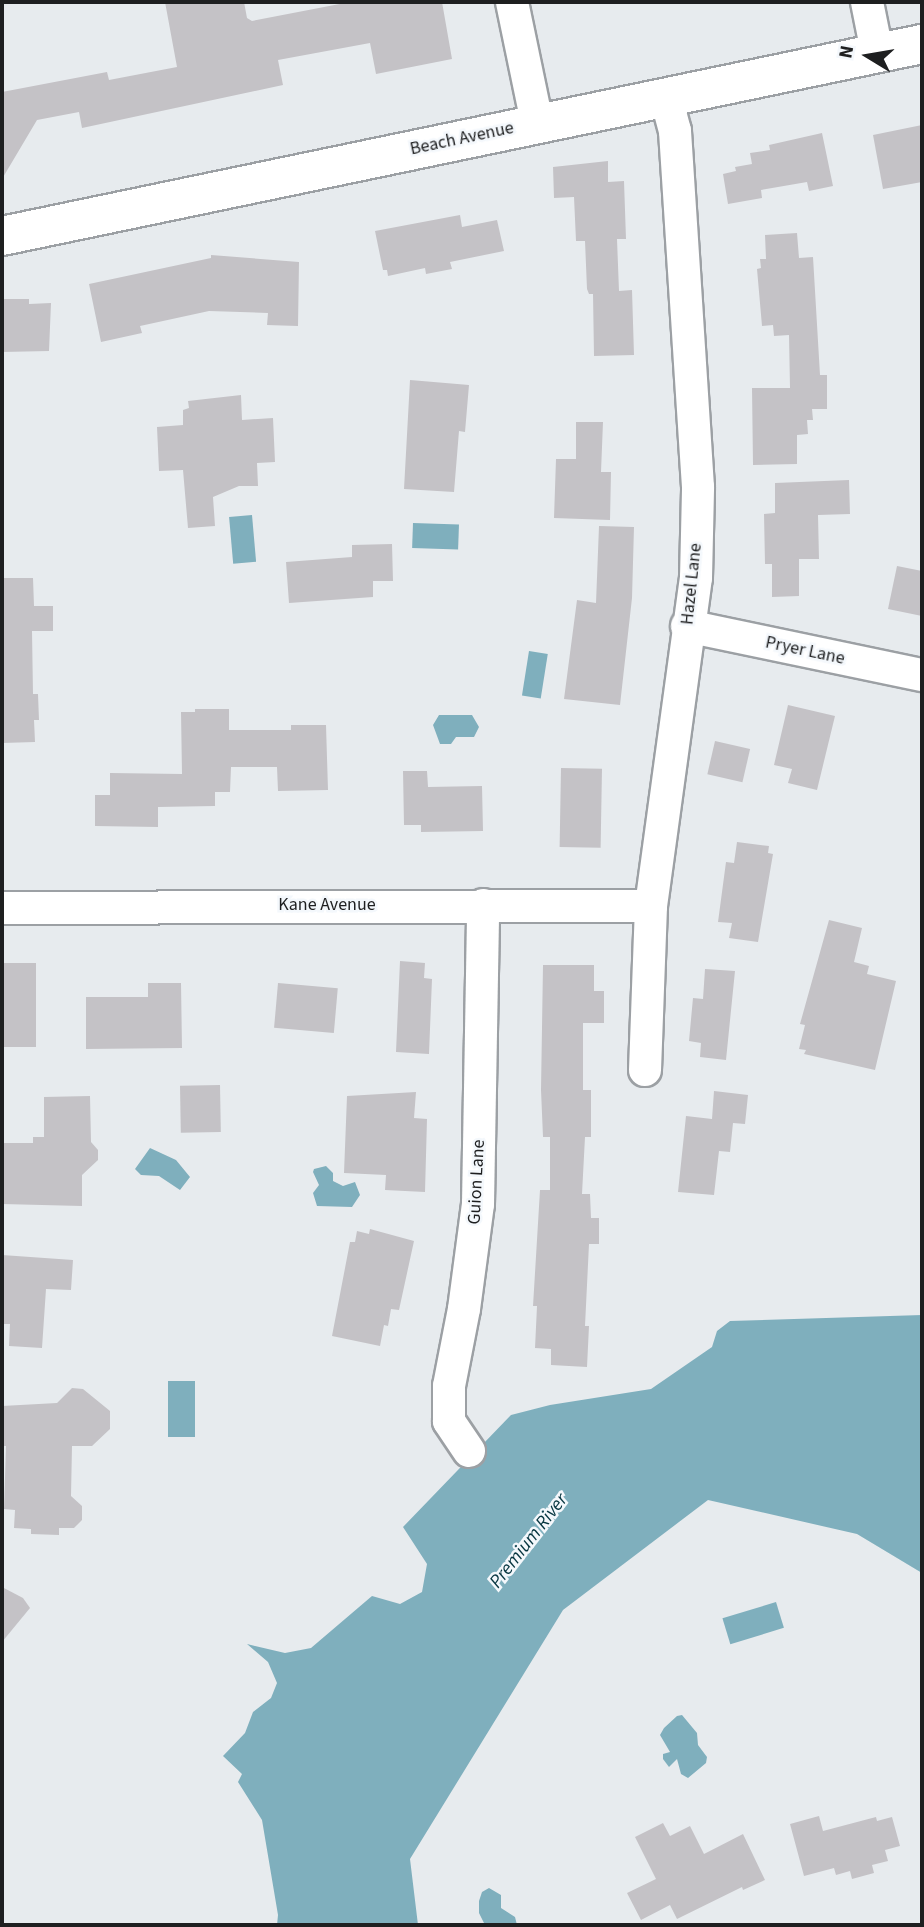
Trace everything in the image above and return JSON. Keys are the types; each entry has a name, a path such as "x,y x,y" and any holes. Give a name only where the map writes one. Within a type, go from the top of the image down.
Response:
{"street":[{"path":"512,2 537,123"},
{"path":"867,2 877,52"},
{"name":"Beach Avenue","path":"2,236 922,44"},
{"name":"Hazel Lane","path":"645,1070 651,906 687,626 696,578 698,487 675,131 666,97"},
{"name":"Pryer Lane","path":"687,626 922,675"},
{"name":"Guion Lane","path":"469,1451 449,1421 449,1386 464,1309 478,1203 483,905"},
{"name":"Kane Avenue","path":"2,908 651,906"}],"water":[{"path":"252,515 256,562 233,564 229,517"},
{"path":"413,523 459,525 458,550 412,548"},
{"path":"529,651 548,654 541,698 522,695"},
{"path":"439,715 472,715 479,727 474,737 456,737 451,744 440,744 433,725"},
{"path":"150,1148 176,1160 190,1177 180,1190 159,1176 141,1175 135,1169"},
{"path":"326,1166 333,1173 333,1181 343,1186 355,1182 360,1195 352,1207 317,1206 313,1193 319,1185 313,1172 314,1169"},
{"name":"Premium River","path":"922,1315 922,1573 857,1534 708,1500 563,1610 410,1859 418,1925 277,1925 278,1915 262,1820 238,1782 242,1774 223,1756 245,1733 253,1712 271,1698 277,1683 268,1662 247,1644 285,1653 311,1648 372,1596 400,1604 422,1592 427,1564 403,1527 511,1415 550,1405 651,1389 712,1347 717,1331 730,1321"},
{"path":"168,1381 195,1381 195,1437 168,1437"},
{"path":"776,1602 784,1628 730,1644 722,1618"},
{"path":"682,1715 697,1733 698,1745 707,1757 706,1763 688,1778 681,1774 677,1759 669,1767 663,1759 663,1754 670,1752 660,1735 677,1716"},
{"path":"489,1888 501,1895 501,1908 515,1917 517,1925 485,1925 479,1913 479,1901 482,1892"}],"building":[{"path":"165,2 244,2 247,18 252,21 350,2 442,2 452,59 376,74 370,43 278,60 283,85 82,128 79,112 37,120 2,179 2,92 107,72 109,80 177,67"},
{"path":"922,125 922,182 883,189 873,135"},
{"path":"822,133 833,186 809,191 807,182 761,190 762,198 728,204 723,174 736,171 735,167 752,164 750,153 770,150 769,145"},
{"path":"608,161 608,182 624,181 626,239 617,239 619,291 632,290 634,355 594,356 593,294 589,294 587,289 585,241 576,241 574,197 554,198 553,167"},
{"path":"460,215 462,227 497,220 504,251 450,262 452,269 426,274 425,268 388,276 387,270 383,270 375,231"},
{"path":"797,233 799,258 813,257 820,375 827,375 827,409 812,409 813,420 807,420 808,434 797,435 797,464 753,465 752,388 790,388 789,335 774,336 773,325 762,326 757,269 761,268 760,259 766,259 765,235"},
{"path":"211,255 299,262 298,326 267,325 268,313 209,311 140,326 142,333 101,342 89,284 211,258"},
{"path":"2,299 29,299 29,304 51,303 49,351 2,352"},
{"path":"410,380 469,385 465,432 459,431 454,492 404,489"},
{"path":"241,395 242,420 273,418 275,462 257,463 258,486 239,486 213,497 215,526 188,528 183,470 159,471 157,427 183,425 183,410 189,408 188,401"},
{"path":"576,422 603,422 601,472 611,472 610,520 554,518 556,459 576,459"},
{"path":"849,480 850,514 818,515 819,559 799,559 799,596 772,597 772,564 765,564 764,514 775,513 775,483"},
{"path":"599,526 634,527 632,598 620,705 564,699 577,600 596,603"},
{"path":"392,544 393,581 373,581 373,597 289,603 286,562 352,557 352,545"},
{"path":"897,566 922,571 922,616 888,609"},
{"path":"2,578 33,578 34,606 53,606 53,631 32,631 33,694 38,694 39,720 34,720 35,742 2,743"},
{"path":"788,705 835,716 817,790 788,783 792,769 774,765"},
{"path":"195,709 229,709 229,730 291,730 291,725 326,725 328,790 278,791 277,767 231,767 230,792 215,792 215,806 158,807 158,827 95,826 95,795 110,795 110,773 182,774 181,712 195,712"},
{"path":"715,741 750,749 742,782 707,774"},
{"path":"561,768 602,769 601,848 560,847"},
{"path":"403,771 427,771 428,787 482,786 483,831 421,832 421,825 404,825"},
{"path":"737,842 769,846 768,853 773,854 758,942 729,938 732,923 718,922 726,862 734,863"},
{"path":"829,920 862,928 854,962 869,966 867,974 896,981 875,1070 804,1054 806,1050 799,1049 805,1025 800,1024"},
{"path":"400,961 425,963 424,978 432,979 429,1054 396,1052"},
{"path":"2,963 36,963 36,1047 2,1047"},
{"path":"543,965 594,965 594,991 604,991 604,1023 583,1023 583,1090 591,1090 591,1137 585,1137 582,1194 590,1194 591,1218 599,1218 599,1244 589,1244 585,1326 589,1326 587,1367 551,1365 551,1349 535,1348 537,1306 533,1306 540,1190 550,1190 550,1137 543,1137 541,1090"},
{"path":"705,969 735,971 726,1060 700,1057 701,1043 689,1041 693,998 703,999"},
{"path":"148,983 181,983 182,1048 86,1049 86,997 148,997"},
{"path":"278,983 338,988 334,1033 274,1028"},
{"path":"220,1085 221,1132 181,1133 180,1086"},
{"path":"714,1091 748,1095 745,1124 733,1123 730,1152 719,1151 714,1195 678,1192 686,1116 712,1119"},
{"path":"416,1092 414,1118 427,1119 425,1192 385,1190 386,1175 344,1173 347,1096"},
{"path":"90,1096 91,1142 98,1150 98,1160 82,1175 82,1206 2,1204 2,1143 33,1143 33,1137 44,1137 44,1097"},
{"path":"370,1229 414,1241 399,1310 391,1309 388,1326 384,1325 380,1346 332,1336 350,1242 355,1242 357,1231 369,1234"},
{"path":"2,1255 73,1260 71,1290 46,1289 42,1348 9,1346 10,1324 2,1324"},
{"path":"72,1388 83,1389 110,1411 110,1429 92,1446 72,1446 71,1496 82,1506 82,1520 74,1528 59,1528 59,1535 31,1534 31,1529 14,1528 15,1510 4,1509 6,1446 2,1446 2,1406 57,1403"},
{"path":"2,1587 23,1598 30,1608 2,1642"},
{"path":"819,1816 823,1831 876,1817 877,1821 892,1817 900,1846 885,1850 888,1861 872,1865 874,1873 852,1879 850,1871 836,1875 834,1868 804,1876 790,1824"},
{"path":"663,1823 670,1836 690,1826 704,1854 743,1834 765,1880 743,1890 742,1887 677,1919 670,1905 641,1920 627,1893 656,1879 635,1837"}]}
